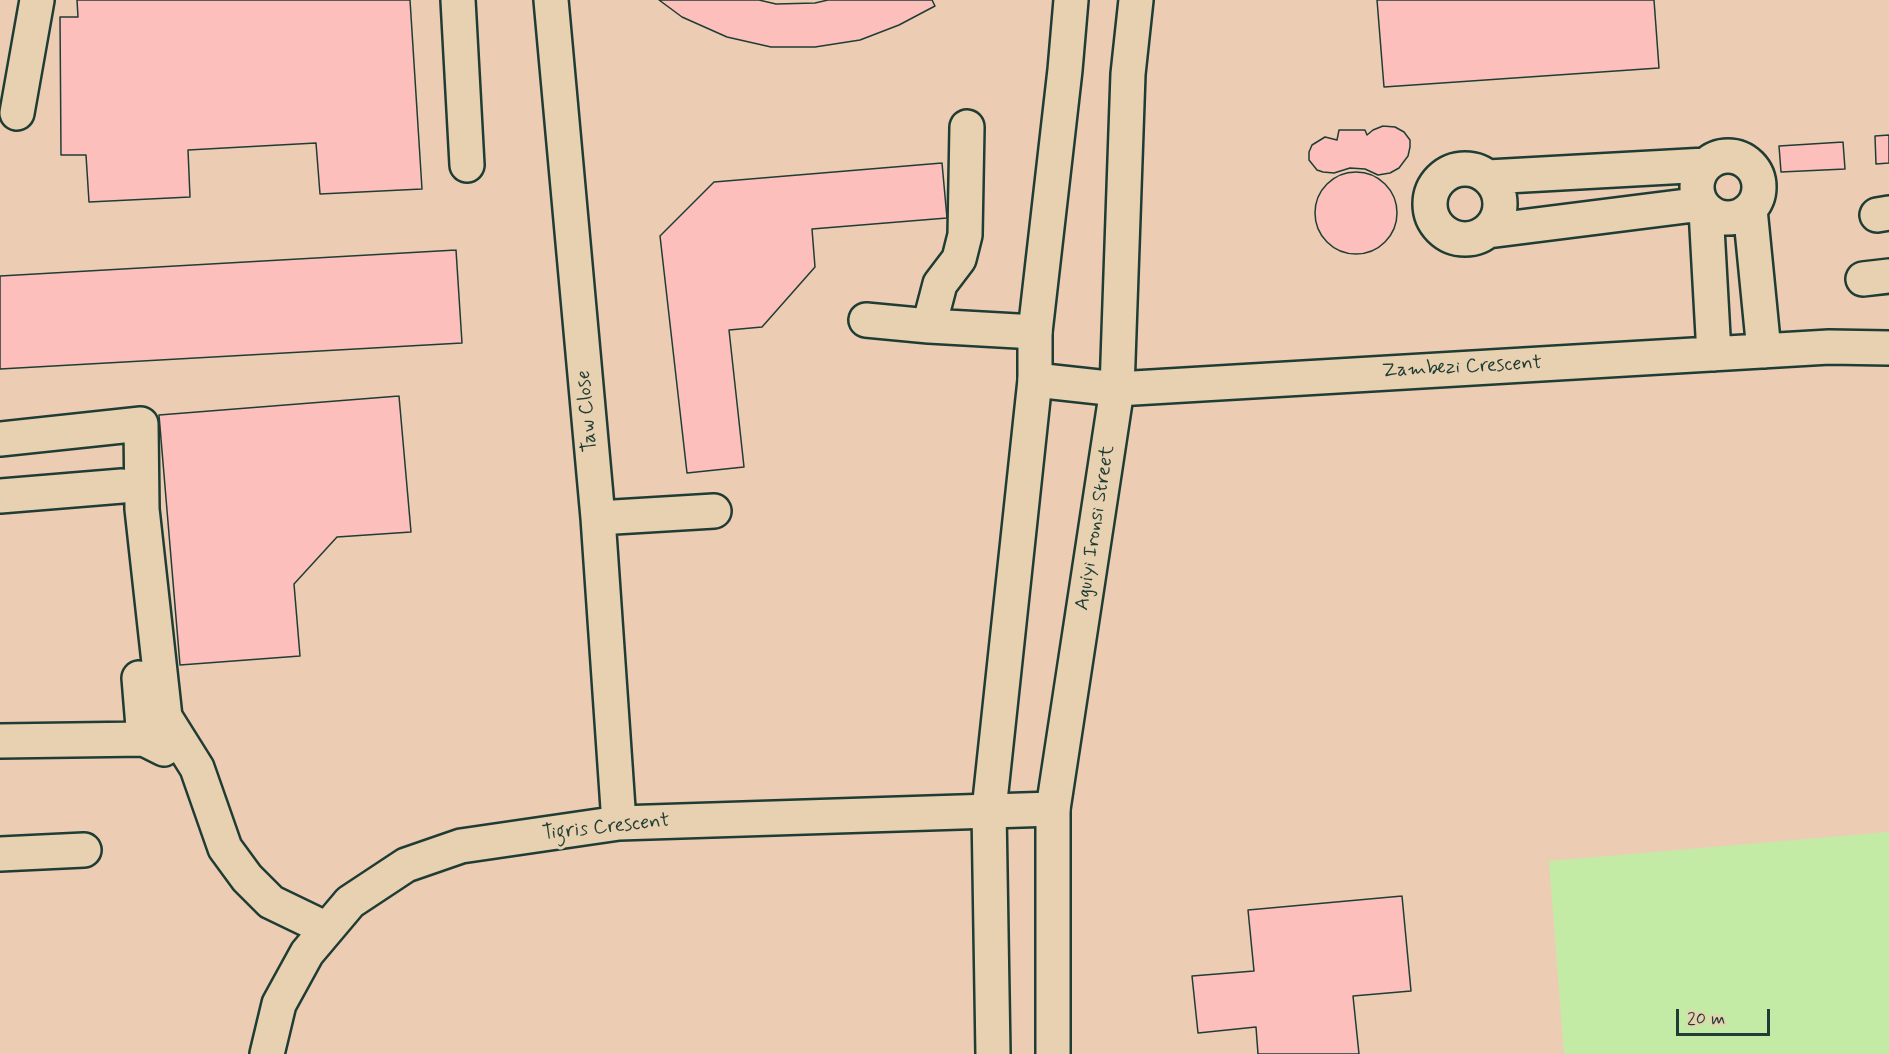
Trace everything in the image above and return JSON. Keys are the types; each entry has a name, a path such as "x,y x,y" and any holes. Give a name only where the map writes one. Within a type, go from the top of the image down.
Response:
{"street":[{"path":"17,113 37,0"},
{"path":"458,0 466,165"},
{"name":"Taw Close","path":"551,0 598,518 619,823"},
{"path":"993,1054 989,810 1035,380 1035,332 1071,0"},
{"name":"Aguiyi Ironsi Street","path":"1053,1054 1053,808 1118,389 1128,74 1136,0"},
{"path":"929,326 940,284 959,259 965,235 967,127"},
{"path":"1488,231 1704,207 1717,216 1728,218 1741,216 1757,199 1759,187 1750,165 1740,159 1728,156 1706,165 1699,176 1697,187 1698,196 1704,207 1714,354"},
{"path":"1488,177 1706,165"},
{"path":"1453,170 1477,171 1488,177 1496,186 1500,198 1500,210 1496,222 1488,231 1465,240 1442,231 1434,222 1430,210 1430,198 1434,186 1453,170"},
{"path":"1750,209 1764,351"},
{"path":"866,320 1035,332"},
{"name":"Zambezi Crescent","path":"1035,380 1118,389 1829,347 1889,348"},
{"path":"0,440 141,424 142,509 165,717 197,768 225,848 247,878 271,902 327,929"},
{"path":"116,427 144,738"},
{"path":"0,496 122,486"},
{"path":"598,518 714,511"},
{"path":"0,741 144,738 197,768"},
{"name":"Tigris Crescent","path":"267,1054 279,1004 307,953 350,902 406,865 461,846 619,823 1053,808"},
{"path":"0,854 84,850"}],"green space":[{"path":"1889,832 1889,1054 1564,1054 1549,861"}],"building":[{"path":"77,0 410,0 422,189 320,194 316,143 188,150 190,197 89,202 86,155 61,155 60,17 78,17"},
{"path":"659,0 759,0 776,4 815,3 828,0 932,0 935,6 899,25 860,40 815,47 771,47 727,37 682,17"},
{"path":"1377,0 1654,0 1659,68 1384,87"},
{"path":"1383,126 1395,127 1404,132 1410,140 1408,156 1399,168 1390,173 1378,175 1365,169 1350,168 1334,173 1323,172 1317,170 1309,160 1312,145 1325,137 1337,140 1339,130 1365,130 1367,135"},
{"path":"1889,135 1889,163 1876,164 1875,136"},
{"path":"1843,142 1845,169 1781,172 1779,146"},
{"path":"942,163 947,218 812,229 815,267 762,327 729,330 744,467 687,473 660,236 714,182"},
{"path":"1356,172 1372,175 1385,184 1394,197 1397,213 1394,229 1385,242 1372,251 1356,254 1340,251 1327,242 1318,229 1315,213 1318,197 1327,184 1340,175"},
{"path":"456,250 462,343 0,369 0,276"},
{"path":"399,396 411,532 337,537 294,584 300,656 180,665 159,415"},
{"path":"1402,896 1411,991 1353,996 1359,1054 1258,1054 1256,1027 1198,1033 1192,976 1254,971 1248,910"}]}
